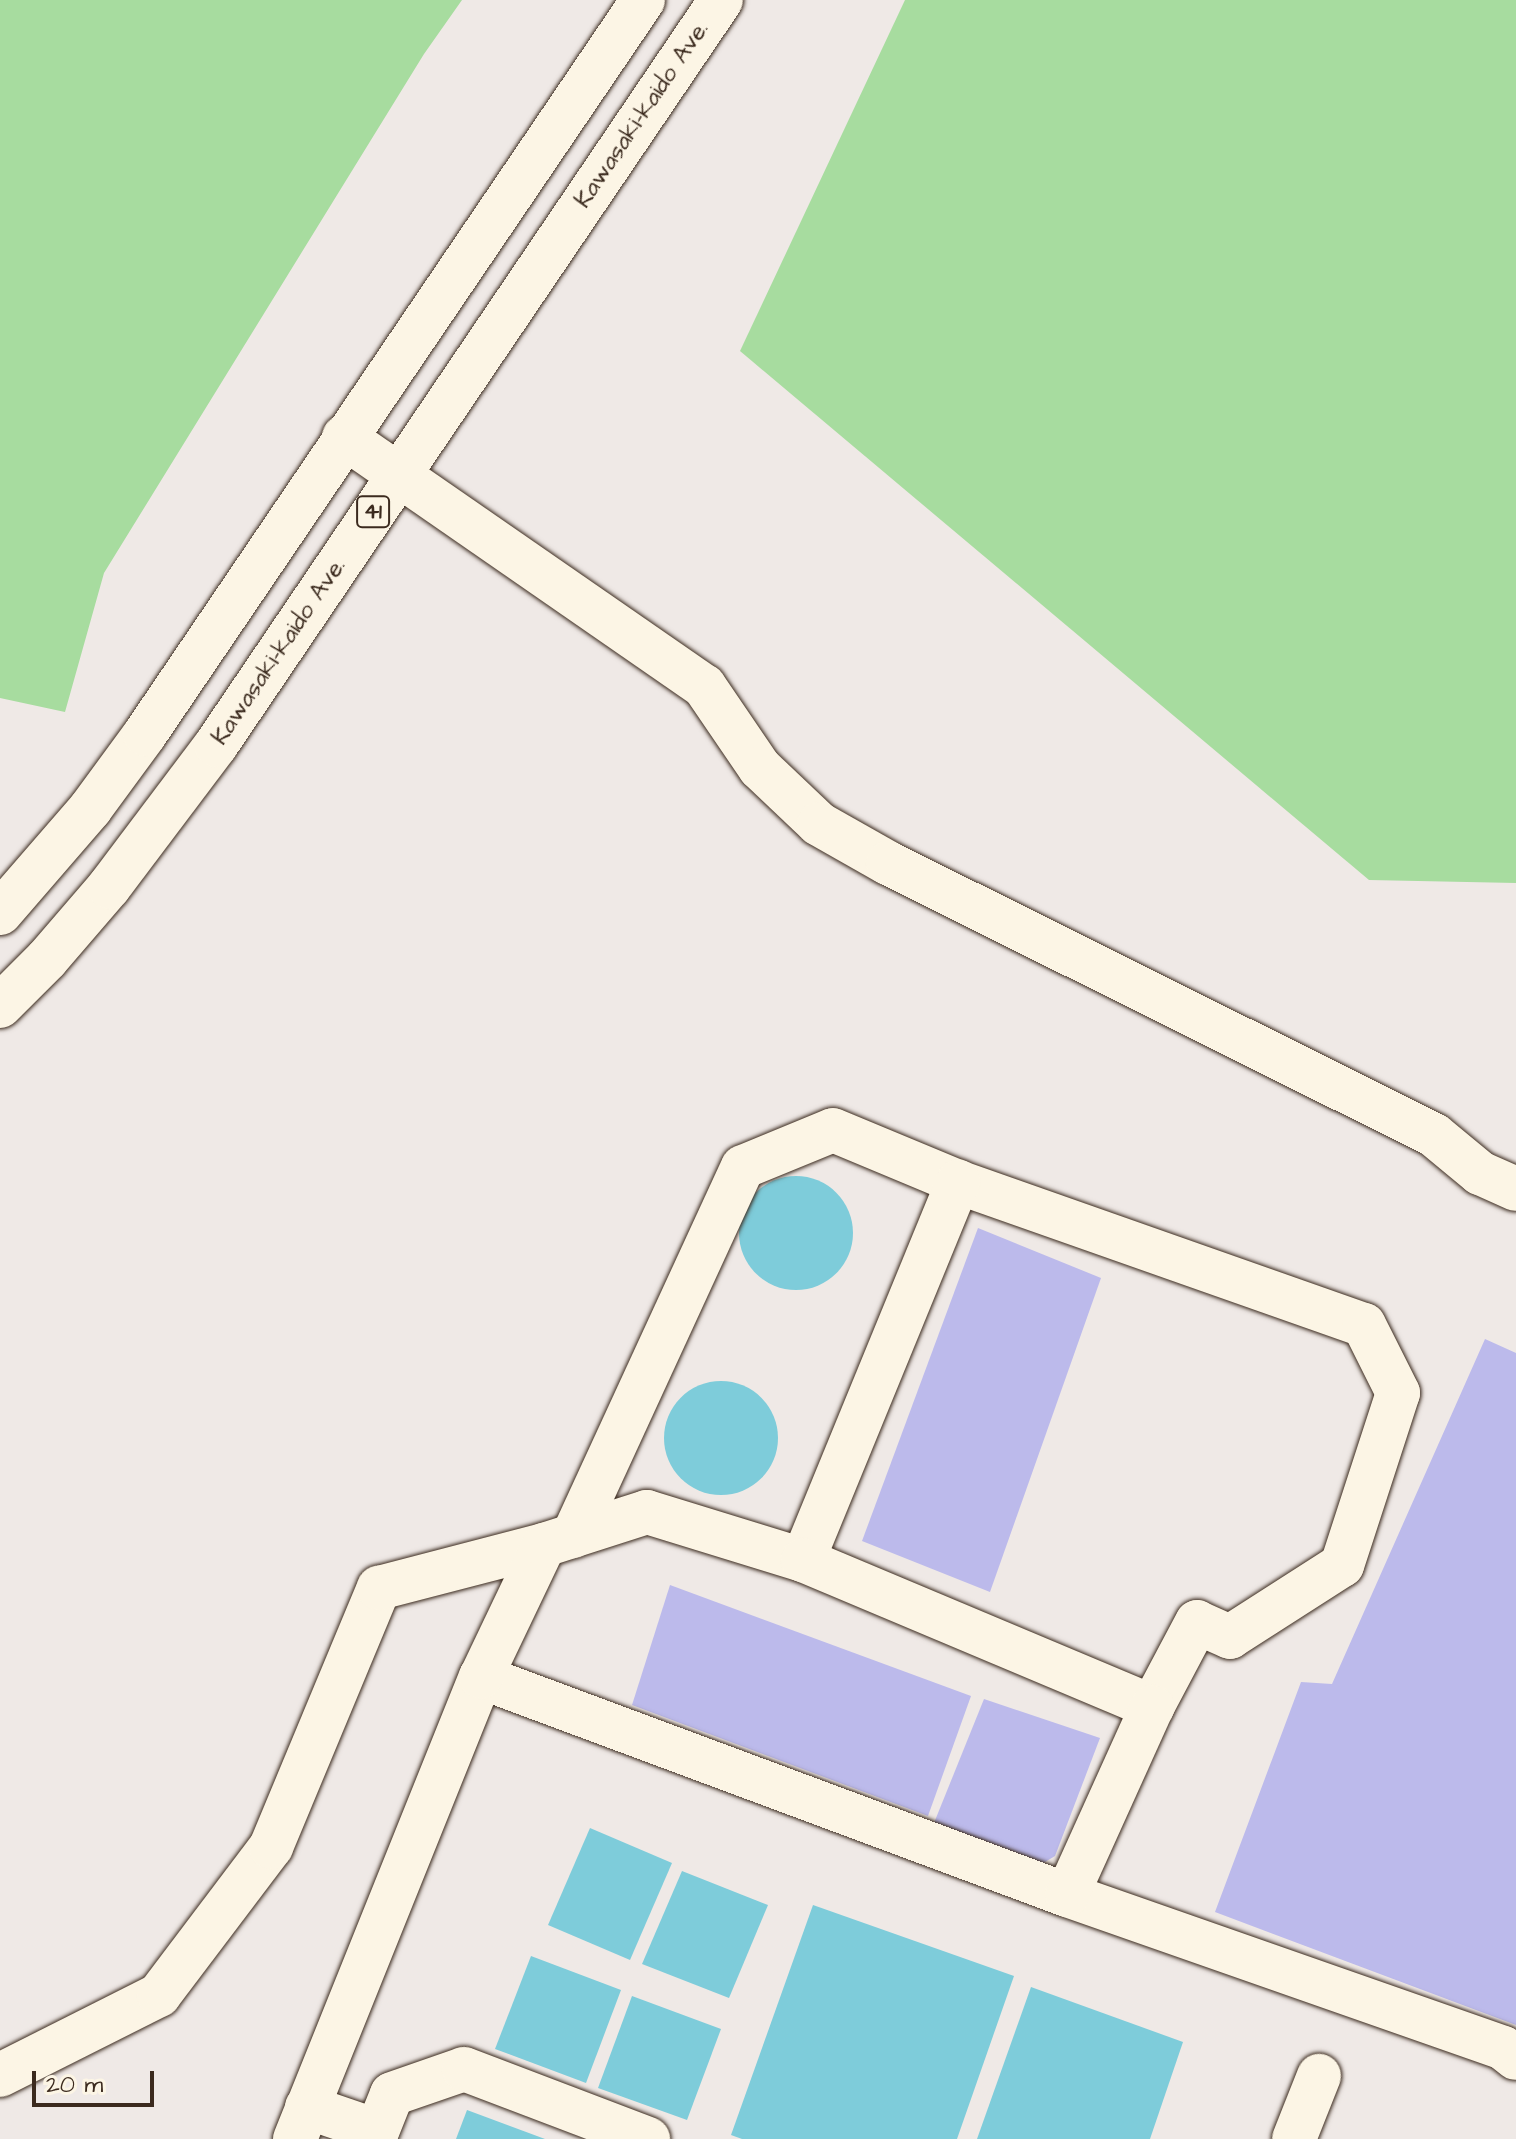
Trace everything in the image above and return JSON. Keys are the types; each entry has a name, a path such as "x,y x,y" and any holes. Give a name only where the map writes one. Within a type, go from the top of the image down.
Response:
{"main road":[{"path":"0,913 90,809 145,734 643,0"},
{"name":"Kawasaki-kaido Ave.","path":"0,1006 47,959 163,818 721,0"},
{"path":"344,437 704,686 760,768 819,824 888,863 1434,1135 1480,1173 1516,1189"},
{"path":"648,2139 464,2069 392,2094 376,2135 301,2123 481,1677 559,1541 743,1167 833,1130 958,1182 1364,1325 1398,1393 1342,1565 1230,1637 1197,1622 1152,1707 1067,1895"},
{"path":"803,1560 958,1182"},
{"path":"0,2075 159,1995 271,1847 379,1588 559,1541 647,1512 803,1560 1152,1707"},
{"path":"481,1677 1067,1895 1503,2048 1516,2058"},
{"path":"1294,2139 1319,2076"}],"green space":[{"path":"0,0 462,0 424,54 104,573 65,712 0,698"},
{"path":"905,0 1516,0 1516,883 1369,880 740,351"}],"water":[{"path":"796,1176 818,1180 836,1193 849,1211 853,1233 849,1255 836,1273 818,1286 796,1290 774,1286 756,1273 743,1255 739,1233 743,1211 756,1193 774,1180"},
{"path":"721,1381 753,1390 769,1406 778,1438 769,1470 753,1486 721,1495 689,1486 673,1470 664,1438 673,1406 689,1390"},
{"path":"590,1828 672,1863 630,1960 548,1925"},
{"path":"682,1871 768,1905 729,1998 642,1964"},
{"path":"813,1905 1014,1976 957,2139 742,2139 731,2135"},
{"path":"531,1956 621,1990 586,2083 495,2049"},
{"path":"1031,1987 1183,2042 1150,2139 977,2139"},
{"path":"632,1996 721,2029 687,2120 598,2088"},
{"path":"467,2110 545,2139 456,2139"}],"building":[{"path":"978,1228 1101,1278 990,1592 862,1541"},
{"path":"1485,1339 1516,1353 1516,2025 1215,1912 1301,1682 1332,1684"},
{"path":"670,1585 971,1696 928,1816 632,1705"},
{"path":"984,1699 1100,1738 1055,1856 1040,1865 934,1823"}]}
